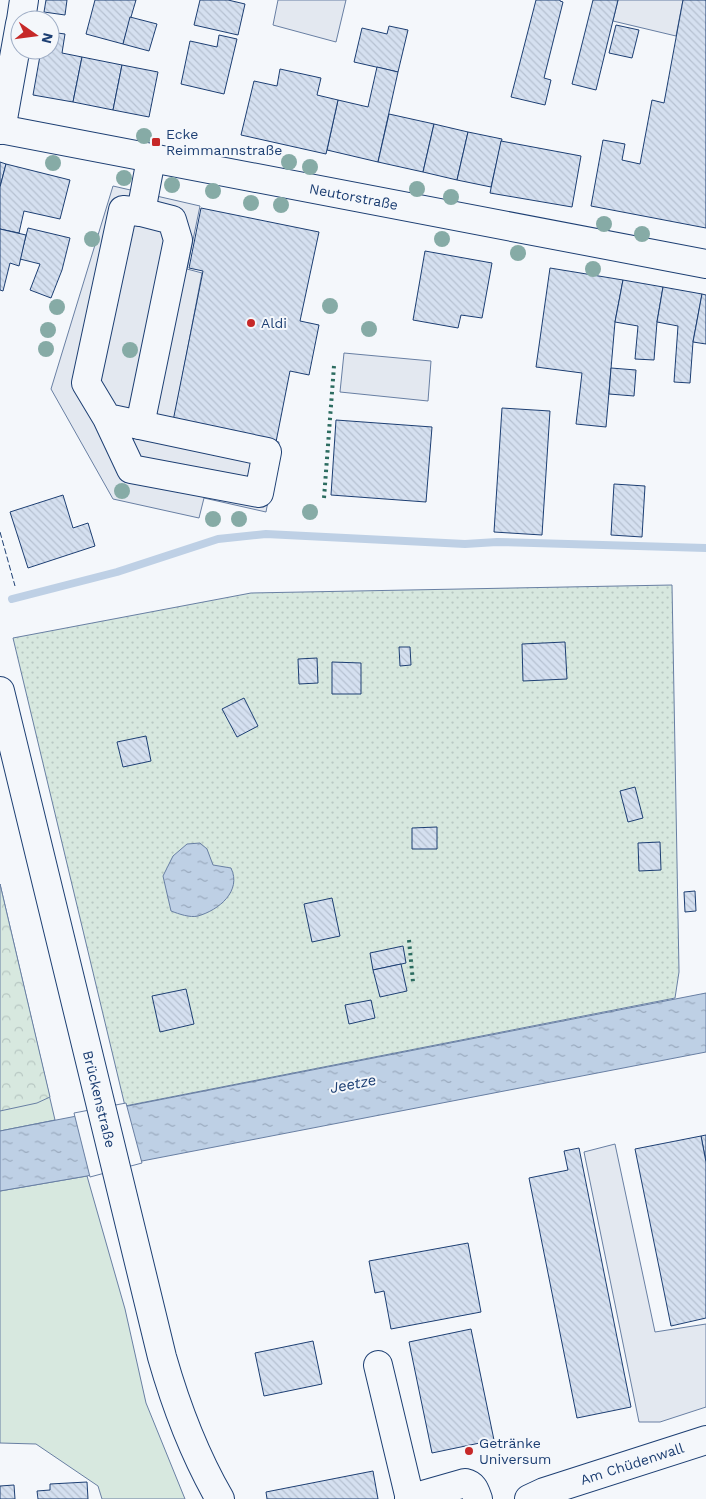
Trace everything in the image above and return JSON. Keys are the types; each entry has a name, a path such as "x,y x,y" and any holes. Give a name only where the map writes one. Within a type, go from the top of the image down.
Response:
{"street":[{"path":"0,130 13,60"},
{"name":"Neutorstraße","path":"0,130 706,264"},
{"path":"140,212 151,158"},
{"path":"107,418 267,452 259,492 131,468 107,418 86,383 123,210 140,212 172,220 178,240 140,425"},
{"name":"Brückenstraße","path":"0,691 153,1325 168,1380 182,1419 204,1469 220,1499"},
{"path":"378,1365 409,1499 465,1483 470,1484 474,1488 478,1499"},
{"name":"Am Chüdenwall","path":"529,1499 544,1492 706,1440"}],"green space":[{"path":"672,585 679,972 675,998 125,1106 13,638 251,593"},
{"path":"0,884 55,1120 0,1131"},
{"path":"0,884 50,1097 37,1103 0,1111"},
{"path":"87,1176 125,1309 146,1403 185,1499 102,1499 98,1486 36,1444 0,1443 0,1191"}],"shaded area":[{"path":"278,0 346,0 336,42 273,25"},
{"path":"618,0 683,0 676,36 613,21"},
{"path":"113,186 200,206 187,269 202,273 174,420 279,442 266,512 204,498 199,518 113,499 51,389"},
{"path":"344,353 431,361 428,401 340,392"},
{"path":"615,1144 655,1332 706,1324 706,1407 660,1422 639,1422 584,1152"}],"water":[{"path":"200,843 207,849 213,865 231,868 234,876 233,884 231,892 214,909 198,916 188,916 171,911 163,876 173,856 187,844"},
{"name":"Jeetze","path":"706,993 706,1052 142,1161 87,1176 0,1191 0,1131"}],"pier":[{"path":"126,1103 142,1163 90,1177 74,1113"}],"building":[{"path":"46,0 67,0 65,15 60,14 60,10 44,10"},
{"path":"95,0 136,0 123,44 86,34"},
{"path":"200,0 228,0 245,4 238,35 194,25"},
{"path":"536,0 560,0 563,2 544,78 551,80 545,105 511,97"},
{"path":"593,0 618,0 596,90 572,84"},
{"path":"683,0 706,0 706,228 591,206 603,140 625,144 622,160 640,164 652,100 664,103"},
{"path":"130,17 157,24 149,51 123,44"},
{"path":"616,25 639,30 632,58 609,53"},
{"path":"389,26 408,30 398,72 354,62 362,28 387,34"},
{"path":"60,33 65,34 62,53 82,57 73,102 33,95 39,60 60,60"},
{"path":"219,35 237,39 224,94 181,84 190,41 217,47"},
{"path":"82,57 122,65 113,110 73,102"},
{"path":"122,65 158,72 149,117 113,110"},
{"path":"377,67 398,72 378,162 327,150 338,100 368,107"},
{"path":"280,69 321,78 317,95 338,100 326,154 241,135 254,81 277,86"},
{"path":"389,114 434,124 423,172 378,162"},
{"path":"434,124 468,132 457,180 423,172"},
{"path":"468,132 502,139 491,187 457,180"},
{"path":"501,141 581,156 572,207 490,193"},
{"path":"0,162 6,164 0,187"},
{"path":"6,164 70,180 60,219 24,211 19,233 0,229 0,187"},
{"name":"Aldi","path":"201,208 319,232 300,321 319,325 309,375 290,371 276,442 173,421 203,271 189,268"},
{"path":"28,228 70,238 62,270 51,298 30,290 40,264 20,259"},
{"path":"0,229 26,235 19,266 10,263 3,291 0,290"},
{"path":"425,251 492,263 482,318 461,315 458,328 413,320"},
{"path":"550,268 623,280 615,322 606,427 576,424 582,373 536,367"},
{"path":"623,280 663,287 657,322 654,360 635,359 638,326 615,322"},
{"path":"663,287 702,294 693,342 690,383 674,382 678,326 657,322"},
{"path":"702,294 706,295 706,344 693,342"},
{"path":"611,368 636,370 634,396 609,394"},
{"path":"502,408 550,411 542,535 494,532"},
{"path":"336,420 432,427 426,502 331,495"},
{"path":"614,484 645,486 642,537 611,535"},
{"path":"63,495 73,528 88,523 95,546 28,568 10,512"},
{"path":"565,642 567,679 523,681 522,644"},
{"path":"399,647 410,647 411,665 400,666"},
{"path":"317,658 318,683 299,684 298,659"},
{"path":"332,662 361,663 361,694 332,694"},
{"path":"244,698 258,726 237,737 222,709"},
{"path":"146,736 151,761 123,767 117,742"},
{"path":"635,787 643,818 628,822 620,791"},
{"path":"437,827 437,849 412,849 412,828"},
{"path":"660,842 661,870 639,871 638,843"},
{"path":"695,891 696,911 685,912 684,892"},
{"path":"332,898 340,936 312,942 304,904"},
{"path":"403,946 406,963 373,970 370,953"},
{"path":"401,964 407,991 380,997 373,970"},
{"path":"186,989 194,1024 160,1032 152,996"},
{"path":"371,1000 375,1018 349,1024 345,1005"},
{"path":"706,1135 706,1162 701,1136"},
{"path":"701,1136 706,1162 706,1318 671,1326 635,1149"},
{"path":"579,1148 631,1407 577,1418 529,1178 568,1170 564,1151"},
{"path":"468,1243 481,1312 391,1329 384,1291 375,1293 369,1261"},
{"path":"471,1329 494,1440 432,1453 409,1342"},
{"path":"313,1341 322,1384 264,1396 255,1353"},
{"path":"373,1471 378,1499 267,1499 266,1492"},
{"path":"87,1482 88,1499 38,1499 37,1491 50,1490 50,1484"},
{"path":"14,1485 15,1499 0,1499 0,1486"}],"waterway":[{"path":"12,599 117,572 218,539 266,534 465,544 497,542 706,548"}],"hedge":[{"path":"324,498 334,366"},
{"path":"409,940 413,982"}],"fence":[{"path":"0,532 15,586"}],"place":[{"name":"Ecke Reimmannstraße","path":"156,142"},
{"name":"Aldi","path":"251,323"},
{"name":"Getränke Universum","path":"469,1451"}]}
